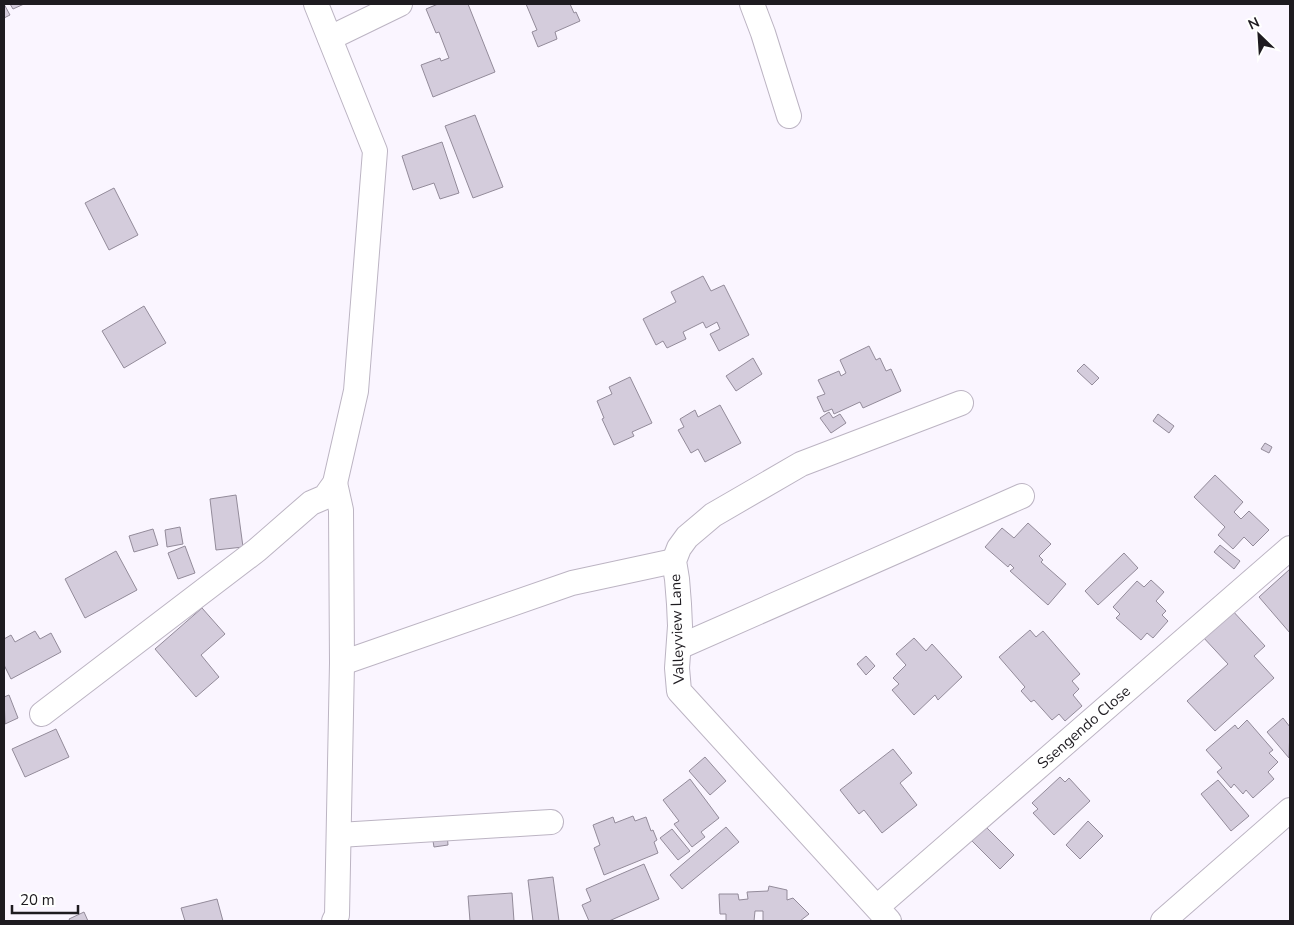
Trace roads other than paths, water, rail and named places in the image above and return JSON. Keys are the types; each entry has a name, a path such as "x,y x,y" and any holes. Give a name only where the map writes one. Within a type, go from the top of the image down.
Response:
{"street":[{"path":"42,714 256,550 311,503 325,497 335,483 356,391 375,151 316,4"},
{"path":"330,38 400,4"},
{"path":"752,4 789,116"},
{"name":"Valleyview Lane","path":"883,914 679,691 677,668 679,604 674,562 687,536 698,526 713,515 801,464 961,403"},
{"path":"334,921 337,916 342,663 341,510 335,483"},
{"path":"679,647 1022,496"},
{"name":"Ssengendo Close","path":"883,914 1290,548"},
{"path":"342,663 572,583 674,562"},
{"path":"1163,921 1290,810"},
{"path":"339,835 551,822"}]}
